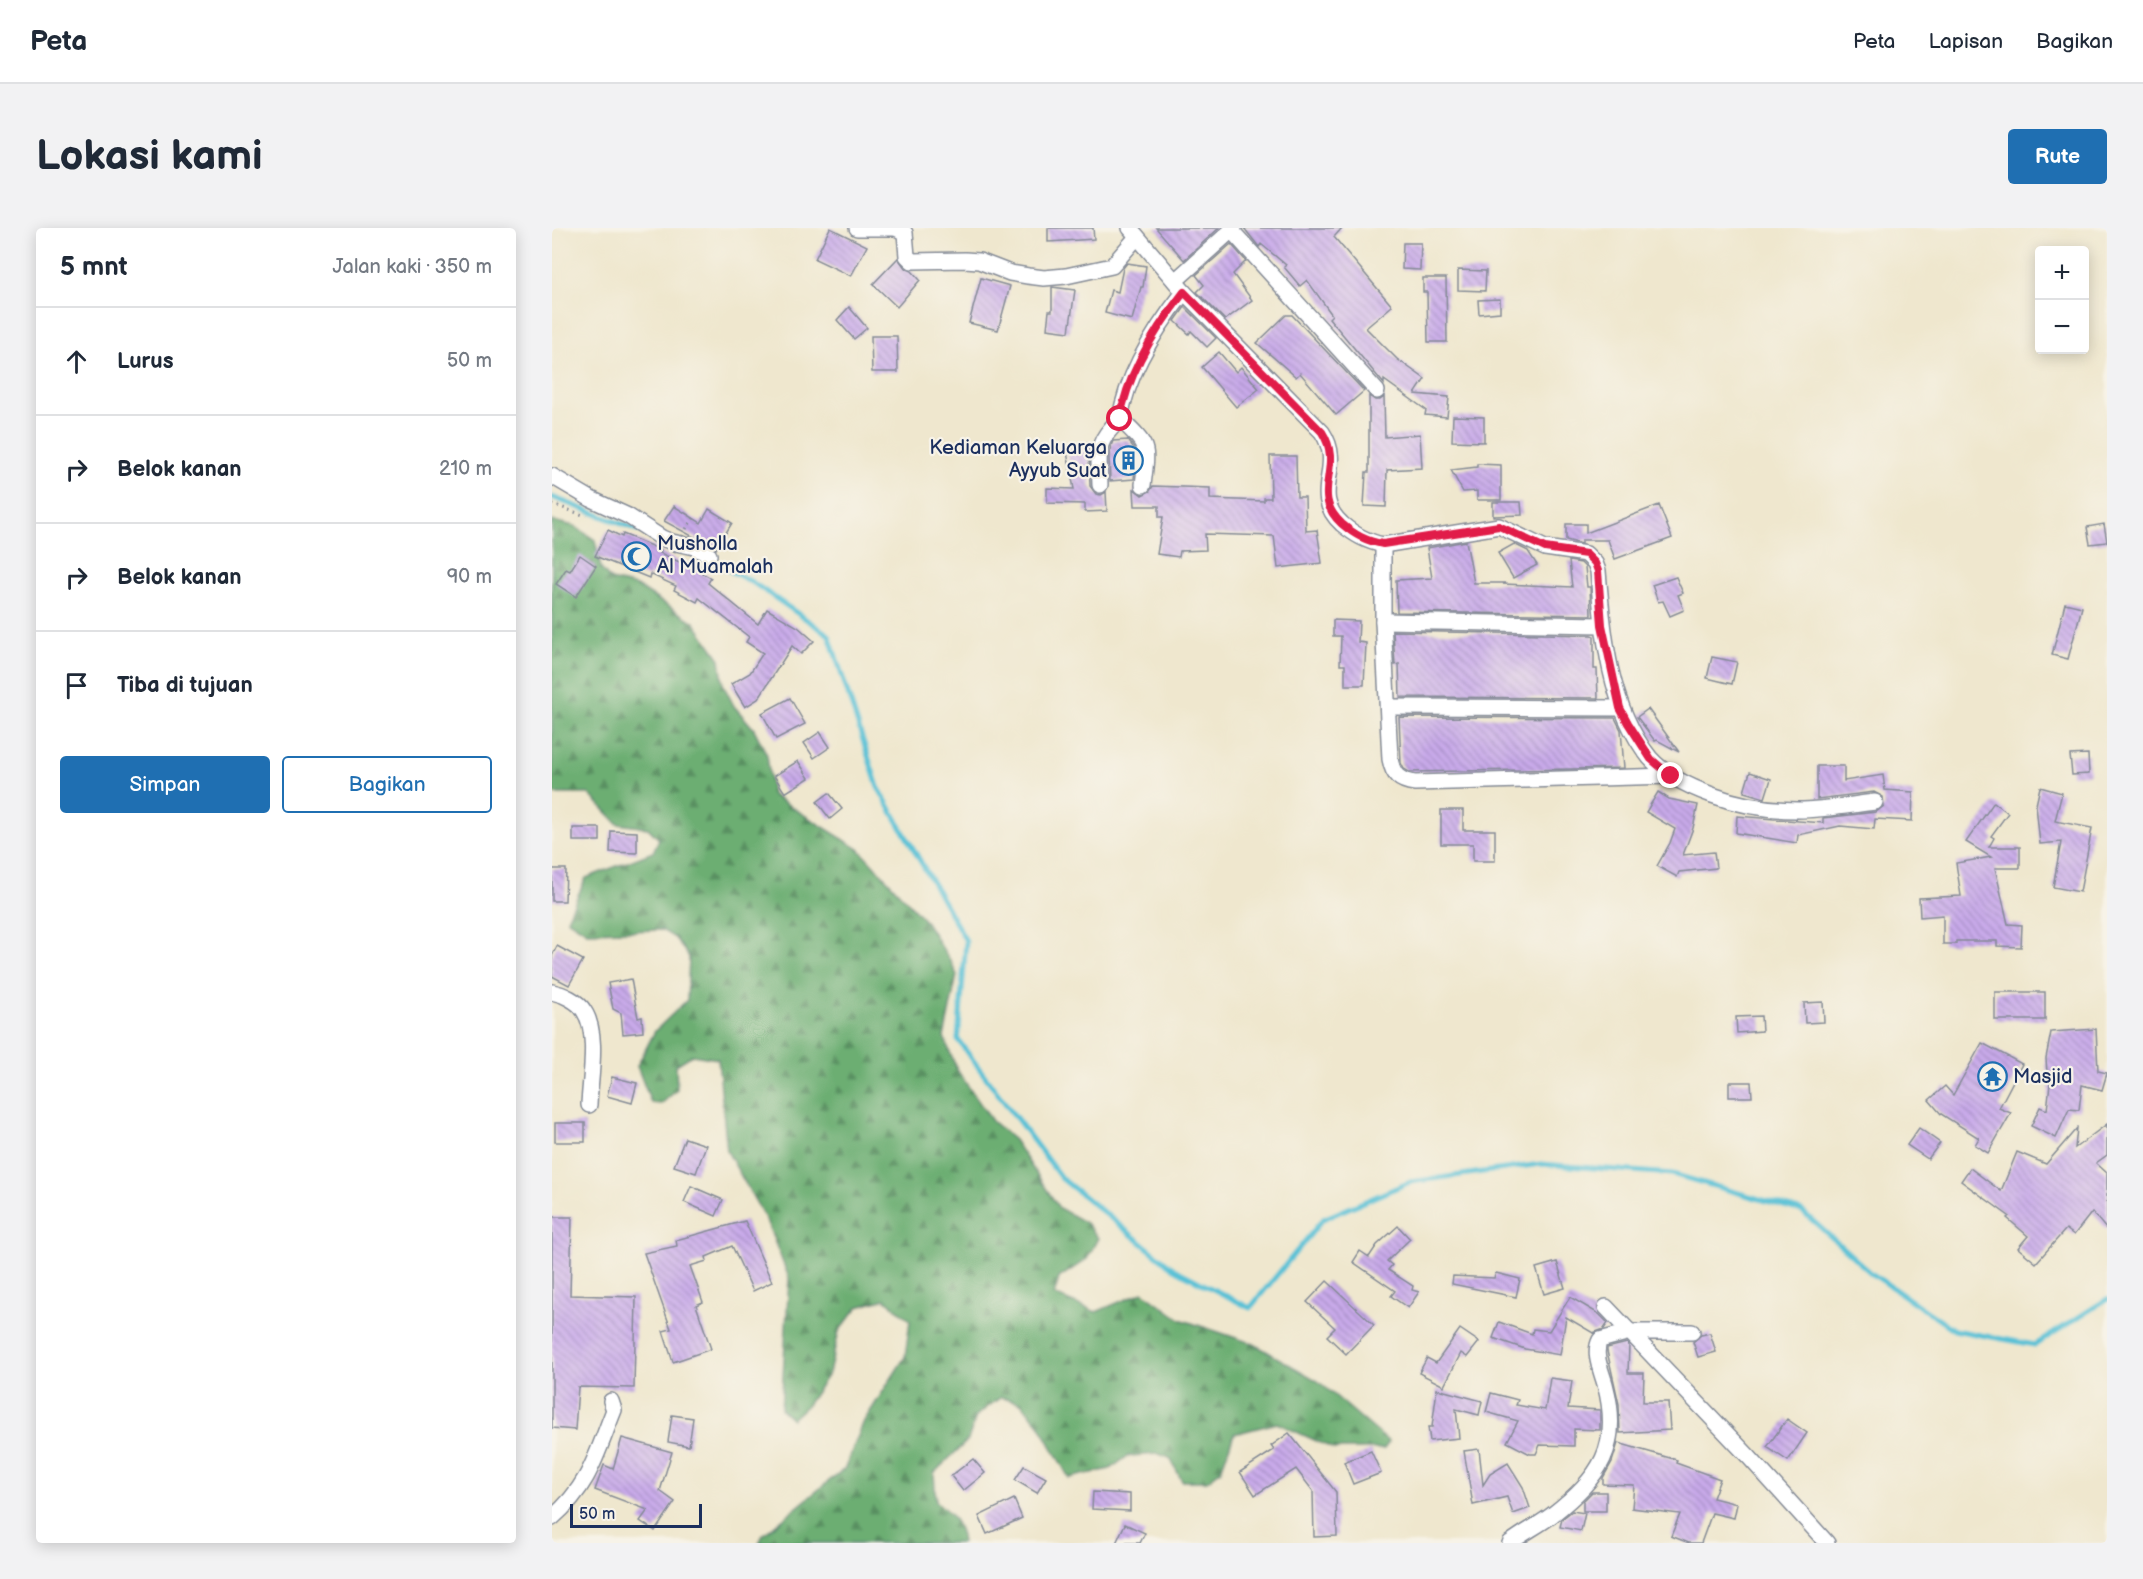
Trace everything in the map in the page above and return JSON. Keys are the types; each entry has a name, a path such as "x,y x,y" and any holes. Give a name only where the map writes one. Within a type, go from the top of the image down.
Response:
{"street":[{"path":"857,228 895,228 905,233 907,256 912,261 947,259 979,261 1010,273 1044,278 1099,271 1112,266 1133,232 1179,286 1322,432 1331,452 1326,500 1333,515 1352,533 1367,541 1383,544 1499,526 1545,548 1586,554 1595,563 1598,571 1602,625 1620,708 1651,759 1671,776 1693,788 1725,800 1778,810 1800,810 1875,802"},
{"path":"1100,485 1099,448 1105,434 1120,419 1130,382 1152,337 1179,286 1233,229 1377,391"},
{"path":"1120,419 1144,444 1146,460 1143,485"},
{"path":"552,476 591,499 628,516 672,543 694,547 709,555"},
{"path":"1383,544 1383,621 1392,768 1403,782 1671,776"},
{"path":"1383,621 1602,625"},
{"path":"1389,707 1620,708"},
{"path":"552,992 568,998 585,1011 592,1035 589,1105"},
{"path":"1606,1307 1749,1457 1827,1543"},
{"path":"1510,1543 1551,1516 1587,1484 1603,1462 1609,1438 1611,1406 1596,1347 1600,1340 1630,1332 1692,1332"},
{"path":"552,1518 577,1494 593,1469 614,1410 611,1401"}],"path":[{"path":"674,552 695,516"}],"green space":[{"path":"552,521 574,526 595,540 601,569 611,580 636,586 694,622 720,659 723,684 734,706 754,729 767,755 772,795 859,849 926,922 957,975 944,1037 957,1070 992,1121 1014,1140 1059,1208 1086,1223 1098,1238 1087,1259 1059,1278 1054,1295 1096,1312 1143,1292 1180,1319 1254,1344 1318,1381 1389,1442 1384,1449 1334,1449 1277,1423 1234,1434 1221,1470 1207,1481 1182,1481 1170,1458 1159,1454 1128,1456 1110,1469 1069,1478 1039,1424 1021,1403 1001,1397 976,1416 968,1440 934,1473 936,1502 954,1519 962,1543 759,1543 763,1535 845,1468 864,1421 905,1357 910,1320 885,1299 858,1307 839,1331 829,1373 807,1405 792,1419 781,1409 789,1278 766,1220 727,1151 718,1059 692,1055 676,1065 677,1090 661,1104 651,1103 637,1066 655,1031 687,1000 689,957 675,938 662,930 587,932 567,919 586,878 653,852 659,839 648,828 618,824 589,794 552,794"}],"building":[{"path":"830,228 867,246 851,276 815,259"},
{"path":"1048,228 1093,228 1094,239 1048,242"},
{"path":"1156,228 1219,228 1184,260"},
{"path":"1244,228 1342,228 1334,237 1392,306 1366,328 1397,359 1425,379 1415,394 1449,397 1447,417 1425,415 1426,410 1384,380 1384,384 1329,318 1332,315 1307,280 1300,286 1284,267 1286,265 1261,244 1259,247"},
{"path":"1403,243 1421,243 1420,270 1402,269"},
{"path":"1231,244 1246,261 1233,274 1252,300 1225,320 1197,292 1204,285 1196,275"},
{"path":"898,258 905,268 912,271 920,280 897,307 873,284"},
{"path":"1127,263 1146,266 1143,287 1141,287 1132,320 1105,313 1111,290 1118,292 1123,268"},
{"path":"1458,270 1486,271 1485,291 1458,290"},
{"path":"981,278 1010,286 998,330 969,323"},
{"path":"1423,278 1446,278 1447,342 1428,342 1427,292 1423,292"},
{"path":"1052,287 1075,290 1069,332 1047,329 1049,311 1052,311"},
{"path":"1500,299 1500,312 1479,314 1478,300"},
{"path":"849,307 867,328 854,339 837,320"},
{"path":"1185,307 1216,338 1207,347 1191,331 1189,334 1175,321"},
{"path":"1286,315 1292,315 1364,391 1336,415 1300,373 1296,377 1257,343"},
{"path":"871,336 897,336 898,372 872,372"},
{"path":"1219,352 1236,372 1241,367 1259,389 1236,407 1202,367"},
{"path":"1369,396 1375,400 1384,397 1385,437 1420,434 1422,468 1387,470 1386,507 1364,506 1366,472 1369,472"},
{"path":"1453,416 1484,417 1484,442 1452,441"},
{"name":"Kediaman Keluarga Ayyub Suat","path":"1128,440 1136,455 1134,479 1110,481 1109,456 1113,441"},
{"path":"1091,443 1090,486 1096,494 1101,495 1106,492 1107,511 1085,512 1085,504 1047,503 1047,488 1074,489 1066,447"},
{"path":"1270,456 1296,456 1297,497 1305,497 1306,531 1317,530 1322,563 1278,568 1274,536 1205,534 1206,550 1180,551 1179,557 1157,554 1163,517 1159,517 1159,506 1135,506 1134,489 1142,495 1150,491 1153,486 1210,488 1210,499 1264,501 1264,498 1271,498"},
{"path":"1477,464 1501,465 1501,500 1477,500 1477,491 1463,492 1451,470 1477,467"},
{"path":"1493,502 1521,502 1522,515 1493,516"},
{"path":"1659,505 1672,538 1615,559 1608,540 1582,540 1582,544 1566,540 1566,524 1586,524 1586,533"},
{"path":"674,506 701,523 709,509 732,523 716,549 664,521"},
{"path":"2104,524 2107,542 2090,544 2087,527"},
{"path":"608,530 661,550 660,553 688,566 690,561 705,568 702,573 711,578 708,583 758,624 767,609 798,627 814,641 801,654 792,646 758,699 745,707 731,684 750,673 763,653 746,642 749,637 699,598 697,602 674,590 676,586 650,574 649,578 595,556"},
{"path":"1466,541 1474,583 1572,587 1569,561 1581,563 1585,567 1587,587 1590,587 1591,615 1397,612 1396,580 1432,578 1427,548"},
{"path":"1514,544 1528,551 1537,565 1513,578 1498,553"},
{"path":"580,555 596,566 576,597 556,584 566,569 570,571"},
{"path":"1676,577 1683,593 1678,595 1684,610 1670,616 1663,601 1658,602 1652,585"},
{"path":"2065,603 2082,607 2068,659 2052,655"},
{"path":"1333,620 1359,621 1358,642 1366,643 1364,685 1345,685 1345,665 1340,665 1341,636 1333,636"},
{"path":"1393,631 1591,635 1594,636 1594,669 1597,669 1598,698 1400,697 1399,664 1395,665"},
{"path":"1712,657 1737,662 1732,684 1707,678"},
{"path":"790,698 805,724 776,739 762,713"},
{"path":"1648,709 1679,752 1655,741 1637,717"},
{"path":"1399,717 1615,718 1621,730 1624,768 1409,772 1401,763"},
{"path":"820,732 830,747 814,758 804,743"},
{"path":"2088,754 2089,774 2072,775 2070,755"},
{"path":"798,761 809,778 785,793 774,776"},
{"path":"1817,766 1844,766 1844,781 1883,775 1885,790 1913,792 1912,821 1875,819 1874,829 1840,826 1798,835 1797,843 1736,833 1737,816 1823,823 1823,818 1876,812 1884,806 1883,797 1874,792 1817,799"},
{"path":"1750,772 1771,779 1765,798 1744,792"},
{"path":"2040,787 2062,793 2055,821 2092,828 2080,892 2053,887 2061,842 2040,844 2036,805"},
{"path":"1658,792 1669,799 1698,805 1693,828 1683,855 1714,852 1716,868 1679,872 1677,877 1657,866 1675,829 1646,812"},
{"path":"829,793 842,809 830,819 817,802"},
{"path":"1994,802 2008,813 1991,836 1994,838 1989,847 2020,847 2020,868 1995,868 2008,924 2022,925 2021,947 1997,946 1997,941 1956,941 1956,944 1943,944 1943,915 1920,917 1919,898 1961,896 1956,863 1991,857 1966,842"},
{"path":"1441,810 1463,810 1463,830 1495,830 1495,861 1473,861 1473,844 1441,844"},
{"path":"573,828 600,828 600,841 573,841"},
{"path":"611,831 637,832 637,853 610,852"},
{"path":"552,869 566,869 565,901 552,901"},
{"path":"557,946 583,960 569,985 552,976 552,956"},
{"path":"631,979 638,1018 642,1017 643,1032 623,1034 621,1013 613,1009 608,983"},
{"path":"1995,992 2045,992 2045,1020 1995,1020"},
{"path":"1823,1002 1824,1022 1805,1023 1804,1003"},
{"path":"1761,1016 1762,1031 1737,1033 1736,1017"},
{"path":"2096,1029 2098,1071 2107,1073 2102,1090 2082,1085 2079,1110 2069,1109 2056,1138 2031,1126 2040,1107 2047,1110 2051,1075 2047,1073 2046,1058 2051,1032"},
{"path":"1982,1043 2022,1064 1999,1108 2011,1113 1988,1153 1975,1145 1979,1138 1941,1114 1929,1100 1945,1086 1953,1095"},
{"path":"612,1077 637,1083 632,1103 607,1096"},
{"path":"1729,1082 1751,1082 1752,1097 1729,1097"},
{"path":"555,1123 585,1123 585,1142 555,1142"},
{"path":"2107,1124 2107,1155 2096,1163 2107,1173 2107,1230 2092,1212 2074,1235 2066,1229 2036,1263 2018,1248 2028,1236 2007,1218 2009,1216 1961,1181 1970,1168 2001,1191 2017,1152 2046,1164 2077,1128 2075,1148"},
{"path":"1919,1128 1940,1143 1928,1159 1907,1145"},
{"path":"685,1138 706,1145 696,1173 674,1166"},
{"path":"691,1186 723,1200 716,1216 684,1202"},
{"path":"552,1217 572,1217 570,1295 636,1297 634,1388 578,1387 575,1430 552,1428"},
{"path":"745,1221 772,1282 753,1291 732,1246 706,1257 707,1261 690,1266 703,1302 696,1305 711,1349 673,1362 663,1331 671,1329 644,1253 677,1246 676,1240"},
{"path":"1398,1226 1410,1239 1387,1261 1392,1265 1388,1270 1413,1286 1412,1290 1419,1292 1408,1308 1391,1296 1395,1291 1353,1262 1360,1251 1369,1257 1377,1245"},
{"path":"1557,1262 1565,1288 1544,1294 1536,1268"},
{"path":"1496,1273 1520,1279 1516,1297 1452,1284 1453,1276 1494,1278"},
{"path":"1327,1281 1374,1325 1346,1354 1327,1336 1335,1328 1307,1302"},
{"path":"1570,1297 1599,1314 1608,1323 1604,1329 1593,1333 1566,1317 1560,1355 1525,1349 1493,1338 1499,1322 1532,1334 1533,1329 1549,1331"},
{"path":"1460,1329 1479,1342 1467,1357 1461,1353 1444,1386 1419,1373 1427,1358 1436,1363"},
{"path":"1710,1333 1716,1352 1698,1357 1693,1342 1701,1335"},
{"path":"1627,1343 1629,1345 1628,1373 1644,1373 1643,1402 1668,1402 1670,1430 1620,1433 1619,1404 1607,1348"},
{"path":"1550,1378 1572,1381 1568,1408 1600,1410 1600,1430 1574,1429 1574,1446 1540,1445 1536,1454 1530,1454 1507,1442 1518,1421 1486,1412 1491,1393 1518,1400 1516,1405 1545,1410"},
{"path":"1437,1389 1482,1401 1479,1415 1456,1409 1459,1438 1430,1441 1428,1427 1432,1427"},
{"path":"672,1415 693,1418 689,1446 668,1442"},
{"path":"1787,1419 1807,1433 1788,1461 1767,1447"},
{"path":"1289,1433 1336,1492 1337,1536 1314,1537 1313,1491 1296,1469 1255,1495 1240,1472 1274,1450 1271,1446"},
{"path":"622,1438 672,1452 660,1491 675,1502 655,1531 640,1521 648,1510 595,1490 604,1465 613,1469"},
{"path":"1618,1443 1677,1460 1676,1463 1720,1479 1713,1498 1737,1504 1734,1518 1712,1513 1701,1543 1689,1543 1671,1536 1680,1514 1632,1508 1634,1485 1603,1484 1603,1478 1612,1462"},
{"path":"1479,1449 1483,1485 1490,1474 1508,1463 1523,1487 1530,1508 1513,1514 1507,1497 1473,1505 1464,1451"},
{"path":"1371,1451 1381,1473 1353,1484 1344,1462"},
{"path":"973,1459 985,1473 963,1491 951,1476"},
{"path":"1024,1466 1046,1478 1037,1493 1015,1480"},
{"path":"1093,1492 1130,1494 1130,1511 1092,1509"},
{"path":"1592,1492 1606,1492 1606,1511 1583,1511 1583,1501"},
{"path":"1014,1499 1022,1518 987,1534 979,1516"},
{"path":"1572,1511 1585,1513 1581,1531 1560,1527 1562,1519"},
{"path":"1125,1524 1145,1533 1140,1543 1116,1543"}],"waterway":[{"path":"552,497 640,531"},
{"path":"707,559 752,582 829,635 878,787 966,941 958,1040 1061,1178 1174,1269 1250,1308 1323,1219 1410,1182 1541,1164 1672,1174 1802,1211 1871,1273 1954,1330 2035,1345 2107,1299"}],"place":[{"name":"Kediaman Keluarga Ayyub Suat","path":"1128,460"},
{"name":"Musholla Al Muamalah","path":"636,556"},
{"name":"Masjid","path":"1992,1077"}],"route":[{"path":"1120,419 1130,382 1152,337 1184,292 1322,432 1331,452 1326,488 1328,507 1352,533 1367,541 1383,544 1499,526 1545,548 1586,554 1591,558 1598,571 1602,625 1620,708 1651,759 1671,776"}]}
